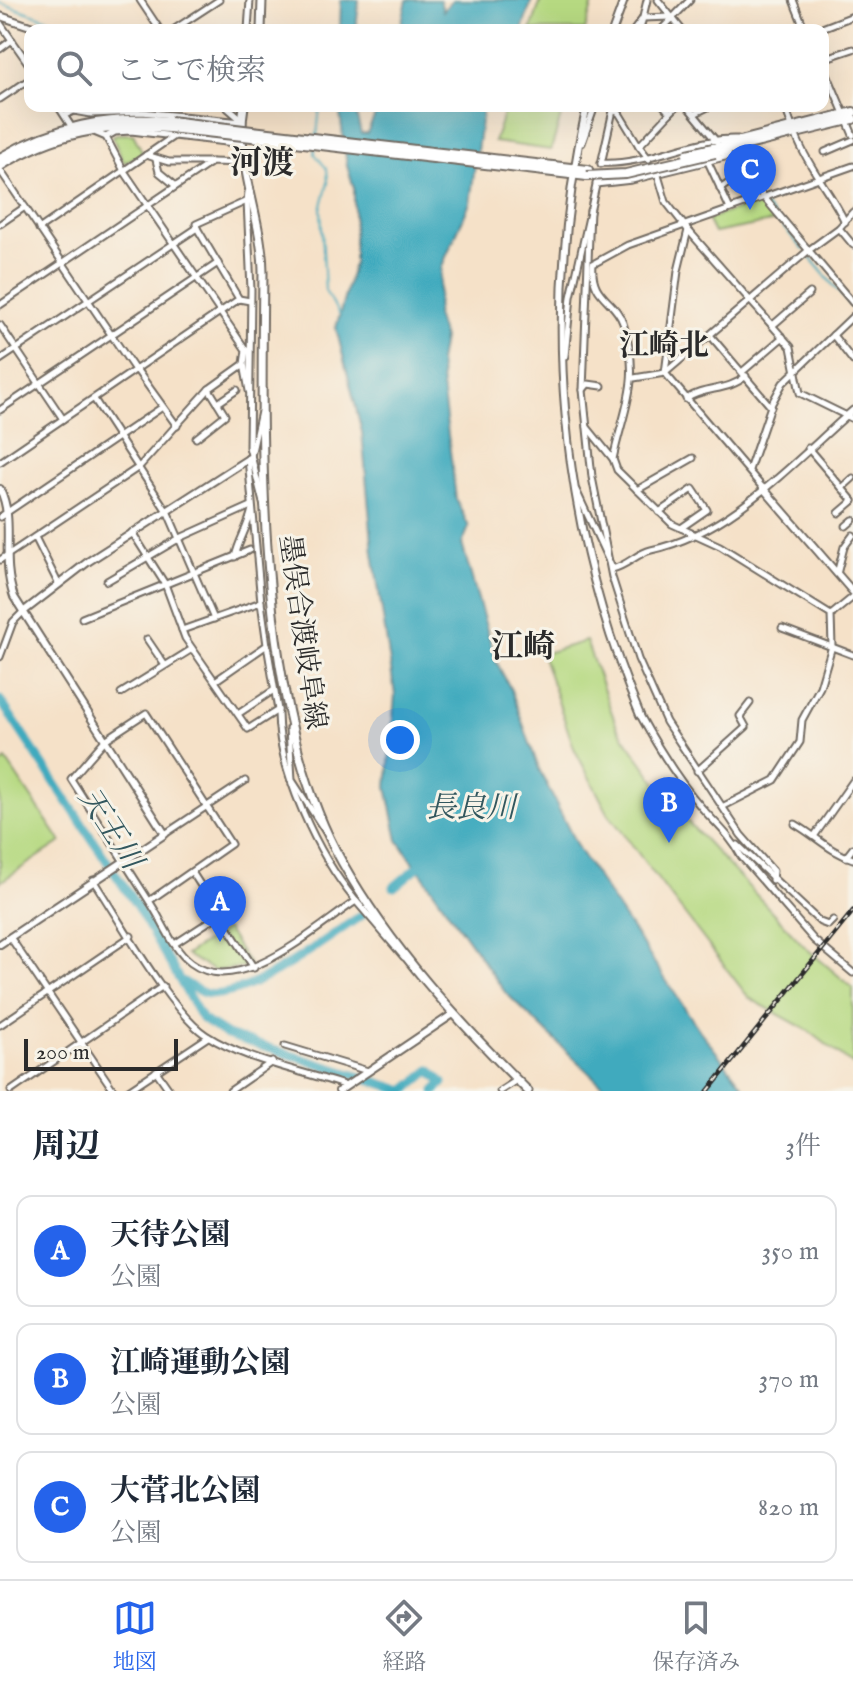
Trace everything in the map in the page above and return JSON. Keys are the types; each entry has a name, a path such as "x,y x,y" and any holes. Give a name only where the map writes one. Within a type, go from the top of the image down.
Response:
{"main road":[{"path":"261,24 262,0"},
{"name":"墨俣合渡岐阜線","path":"243,112 242,121 249,137 246,163 263,255 266,512 276,629 290,711 307,778 329,836 355,883 407,960 453,1014 528,1091"},
{"path":"720,149 793,128 849,117"},
{"path":"0,158 24,143 71,126 116,119 249,137 276,137 588,173 624,170 849,117"},
{"path":"0,168 50,140 89,129 172,125"}],"street":[{"path":"140,0 156,24"},
{"path":"182,24 219,0"},
{"path":"248,24 250,0"},
{"path":"615,24 624,0"},
{"path":"640,24 647,0"},
{"path":"658,0 677,24"},
{"path":"666,24 690,0"},
{"path":"793,0 803,24"},
{"path":"0,16 24,24"},
{"path":"829,25 853,16"},
{"path":"643,18 671,17"},
{"path":"0,23 24,57"},
{"path":"0,49 12,40"},
{"path":"829,59 853,49"},
{"path":"825,152 853,138 849,117 829,74"},
{"path":"0,99 24,83"},
{"path":"63,112 71,126"},
{"path":"65,115 72,112"},
{"path":"80,112 105,112"},
{"path":"116,112 172,125 249,137"},
{"path":"39,229 145,155 172,125 175,112"},
{"path":"232,112 242,121"},
{"path":"577,151 586,112"},
{"path":"593,112 568,171 564,243 564,369 572,484 596,592 640,715 685,787 772,880 820,922 828,925 833,920"},
{"path":"612,112 601,164 720,149"},
{"path":"618,112 648,158"},
{"path":"698,112 694,114 720,149 853,303"},
{"path":"787,112 793,128"},
{"path":"639,146 670,113"},
{"path":"104,137 115,132 172,125 242,121"},
{"path":"103,127 104,137 124,171 246,350 244,364 250,394"},
{"path":"89,129 104,137"},
{"path":"797,138 805,160 822,180 845,222"},
{"path":"564,369 571,297 597,182 708,162 720,149"},
{"path":"145,155 156,160 246,163"},
{"path":"156,160 159,172 176,186"},
{"path":"0,305 212,162"},
{"path":"708,162 730,209"},
{"path":"613,459 634,378 622,319 607,304 592,278 593,264 628,245 822,180 853,166"},
{"path":"0,168 161,408 177,426"},
{"path":"658,173 666,202 791,347 800,393 850,417"},
{"path":"248,175 252,507 267,645 292,780 310,832 339,882 376,929 407,960"},
{"path":"720,189 736,178"},
{"path":"239,299 196,224 247,201"},
{"path":"0,224 25,207"},
{"path":"590,210 583,390 592,477 625,619 649,686 666,722 741,835 773,871 772,880"},
{"path":"634,378 665,373 839,228 853,212"},
{"path":"686,227 665,373 853,594 831,615 832,646 820,687 802,720 800,742 775,780 724,806"},
{"path":"0,360 197,228"},
{"path":"839,228 853,245"},
{"path":"0,410 218,263"},
{"path":"773,325 810,293"},
{"path":"0,462 239,299 250,301"},
{"path":"748,471 771,407 795,370 853,316"},
{"path":"0,325 63,419"},
{"path":"710,335 771,407"},
{"path":"833,335 853,361"},
{"path":"686,399 697,393 735,386 783,337"},
{"path":"2,559 139,467 209,389 244,364"},
{"path":"583,390 588,384 602,386"},
{"path":"196,438 225,415 209,389"},
{"path":"218,403 237,390"},
{"path":"94,399 166,510 214,619"},
{"path":"263,405 250,457 266,512"},
{"path":"3,515 161,408"},
{"path":"612,569 651,550 661,550 698,536 763,488 808,448 850,417 853,410"},
{"path":"587,427 613,459 617,470 680,529 698,536 831,615"},
{"path":"808,448 853,501 839,513"},
{"path":"0,657 6,636 23,612 58,583 250,457"},
{"path":"637,490 693,458"},
{"path":"842,488 853,478"},
{"path":"572,484 612,569"},
{"path":"0,489 2,559 9,584 23,612 165,834"},
{"path":"659,512 693,489 707,510 680,529"},
{"path":"107,581 180,538 252,507"},
{"path":"235,557 238,544 248,529 252,507"},
{"path":"846,526 853,520"},
{"path":"132,532 165,584 192,649 248,729 278,710"},
{"path":"837,574 844,547 853,535"},
{"path":"35,537 58,583"},
{"path":"82,618 250,550"},
{"path":"182,630 261,602"},
{"path":"782,628 853,655"},
{"path":"147,639 164,664"},
{"path":"215,681 267,645"},
{"path":"121,693 192,649"},
{"path":"238,714 274,690"},
{"path":"697,771 746,727 740,716 750,703"},
{"path":"290,711 292,780 329,836"},
{"path":"149,901 231,844 146,713 105,740 71,779 122,861 176,943 192,964 208,972 223,974 254,968 356,901"},
{"path":"0,944 245,781"},
{"path":"815,835 853,781"},
{"path":"795,824 815,835 833,853 850,858 853,848"},
{"path":"733,841 741,856 792,916 853,973"},
{"path":"192,872 254,968"},
{"path":"95,879 191,1024 208,1037 347,1085"},
{"path":"176,943 219,915"},
{"path":"0,1025 131,936"},
{"path":"10,937 114,1091"},
{"path":"11,1091 163,986"},
{"path":"339,1091 453,1014"},
{"path":"127,1091 208,1037"},
{"path":"285,1046 366,1072"},
{"path":"230,1091 273,1061"},
{"path":"156,1071 170,1091"},
{"path":"500,1091 517,1080"}],"green space":[{"path":"541,0 594,0 587,24 533,24"},
{"path":"504,112 562,112 551,150 494,142"},
{"path":"133,134 143,153 124,163 112,136"},
{"path":"760,202 776,221 714,233 707,219"},
{"path":"586,641 617,727 673,806 806,948 853,988 853,1065 809,1031 749,998 608,813 574,748 542,654"},
{"path":"6,760 61,842 0,882 0,765"},
{"path":"226,929 250,966 214,971 186,955"}],"water":[{"path":"341,0 359,0 357,24 340,24"},
{"path":"407,0 440,0 443,11 452,0 532,0 524,24 401,24"},
{"name":"長良川","path":"340,112 356,112 361,133 367,133 376,112 482,112 470,203 442,266 436,315 443,338 439,362 456,499 469,527 462,544 496,661 511,690 539,769 579,850 700,1031 747,1091 608,1091 505,992 398,840 387,787 395,695 373,553 362,432 336,328 354,262 354,188 347,166"}],"waterway":[{"path":"0,3 64,24"},
{"path":"317,136 319,112"},
{"path":"688,112 706,132"},
{"path":"315,147 315,154 327,169 328,183 321,209 325,291 339,314"},
{"path":"730,163 756,196"},
{"path":"760,201 804,250"},
{"path":"808,255 853,309"},
{"name":"天王川","path":"0,700 138,908 202,1019 227,1035 405,1091"},
{"name":"天王川","path":"394,887 425,861"},
{"name":"天王川","path":"182,981 204,993 220,994 240,989 285,966 362,915"},
{"name":"天王川","path":"405,1091 430,1070 443,1083 435,1091"}],"railway":[{"path":"708,1091 853,911"}],"place":[{"name":"大菅北公園","path":"750,210"},
{"name":"江崎運動公園","path":"669,843"},
{"name":"天待公園","path":"220,942"}],"district":[{"name":"河渡","path":"262,162"},
{"name":"江崎北","path":"664,345"},
{"name":"江崎","path":"523,646"}]}
